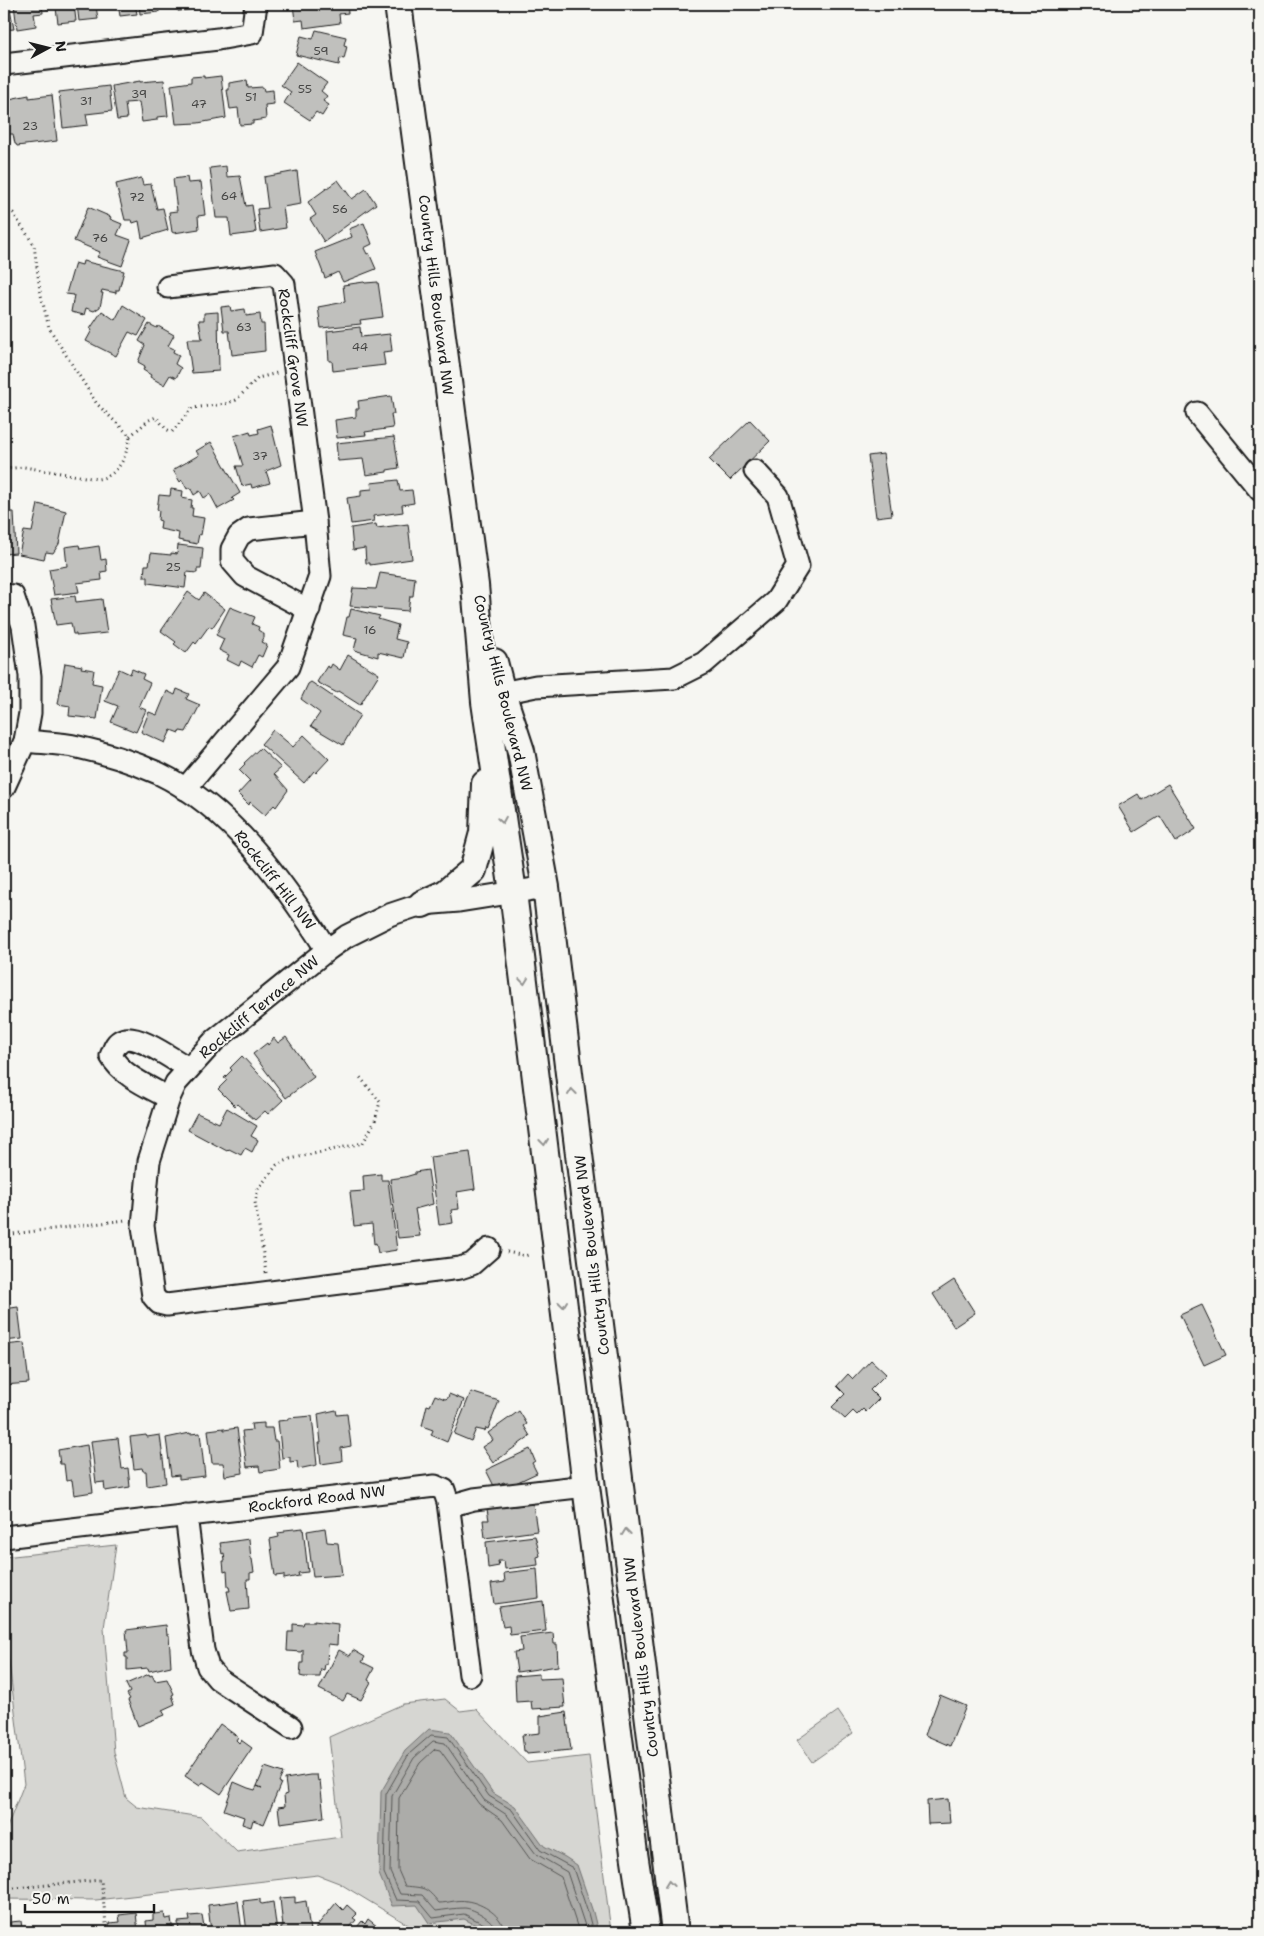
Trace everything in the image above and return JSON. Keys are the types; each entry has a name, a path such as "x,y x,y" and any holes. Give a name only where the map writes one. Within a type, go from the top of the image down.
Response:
{"main road":[{"name":"Country Hills Boulevard NW","path":"398,4 492,707 586,1486 632,1843 646,1932"},
{"name":"Country Hills Boulevard NW","path":"492,707 520,751 546,887 675,1932"},
{"path":"422,904 446,893 473,870 483,833 492,707"}],"street":[{"path":"4,64 252,33 256,4"},
{"name":"Rockcliff Grove NW","path":"168,287 275,274 284,284 315,522 320,576 288,667 185,789"},
{"path":"1197,413 1260,490"},
{"path":"492,707 536,686 674,678 704,663 776,601 798,566 778,496 755,471"},
{"path":"309,610 246,576 232,561 232,549 238,536 249,529 315,522"},
{"path":"4,595 13,596 23,626 30,676 30,714 25,741 4,788"},
{"name":"Rockcliff Hill NW","path":"25,741 77,747 157,773 210,806 255,851 307,918 327,950"},
{"name":"Rockcliff Terrace NW","path":"489,1249 472,1264 460,1268 167,1305 159,1303 152,1296 143,1226 149,1161 169,1098 176,1083 188,1068 214,1041 347,936 389,915 422,904 546,887"},
{"path":"169,1098 134,1078 116,1064 111,1056 115,1045 123,1039 136,1039 188,1068"},
{"name":"Rockford Road NW","path":"4,1537 429,1485 440,1487 448,1497 470,1675"},
{"path":"449,1506 474,1499 586,1486"},
{"path":"186,1515 203,1650 208,1667 218,1679 291,1727"}],"path":[{"path":"4,208 13,213 34,245 40,291 49,328 97,404 130,436"},
{"path":"4,469 24,467 97,479 106,478 123,463 130,436 148,420 156,417 166,429 172,432 192,408 225,404 236,400 258,378 295,369"},
{"path":"268,1291 256,1202 258,1190 276,1165 290,1159 363,1144 375,1121 380,1102 360,1077"},
{"path":"4,1235 144,1217"},
{"path":"489,1249 525,1256 531,1254"},
{"path":"4,1889 101,1880 107,1932"}],"shaded area":[{"path":"116,1545 104,1628 114,1752 126,1798 137,1807 201,1817 237,1852 341,1837 329,1737 403,1704 445,1699 460,1711 476,1709 527,1763 589,1756 611,1932 414,1932 413,1928 339,1883 318,1875 96,1900 4,1899 4,1835 24,1784 4,1622 4,1557"},
{"path":"838,1711 853,1733 812,1762 797,1740"}],"water":[{"path":"429,1729 450,1732 493,1793 515,1806 544,1846 577,1865 598,1932 490,1932 464,1919 429,1923 417,1905 392,1906 379,1874 381,1792 405,1751"}],"building":[{"path":"4,4 9,4 14,29 4,30"},
{"path":"14,4 42,4 43,13 34,14 36,26 17,29"},
{"path":"45,4 74,4 76,21 58,23 56,8 46,9"},
{"path":"77,4 102,4 96,6 98,19 79,21"},
{"path":"118,4 135,4 137,14 120,16"},
{"path":"139,4 158,4 159,12 140,14"},
{"path":"177,4 196,4 197,9 178,11"},
{"path":"293,4 347,4 348,13 339,14 340,23 304,28 303,20 295,21"},
{"path":"316,30 346,37 344,45 347,46 344,59 340,58 339,65 296,55 301,36 313,39"},
{"path":"297,62 327,83 321,91 327,96 323,101 329,105 322,116 316,112 310,120 284,103 291,92 281,85"},
{"path":"204,76 204,78 221,76 226,118 198,123 176,124 171,85 191,82 191,77"},
{"path":"164,80 168,116 142,122 139,102 125,103 127,119 117,120 112,86 140,81"},
{"path":"247,80 248,88 263,87 264,91 273,90 274,104 265,105 266,119 253,121 253,124 240,125 238,108 230,109 227,90 229,90 229,83"},
{"path":"109,86 112,111 86,114 88,125 63,128 59,92"},
{"path":"29,95 29,98 52,95 57,141 17,146 13,134 6,134 4,100"},
{"path":"226,166 227,177 240,176 246,206 252,205 256,232 254,233 231,236 229,218 216,218 210,168"},
{"path":"297,171 301,204 283,207 286,228 260,232 257,209 268,208 264,177"},
{"path":"187,177 188,183 201,182 205,215 198,216 199,229 174,233 172,232 169,212 177,211 173,179"},
{"path":"141,178 143,185 151,184 157,209 163,208 168,230 142,238 139,221 133,223 132,220 125,220 116,184"},
{"path":"338,180 352,199 366,189 376,204 324,242 310,219 316,215 308,202"},
{"path":"88,207 122,224 117,235 131,240 122,266 97,257 100,252 74,241"},
{"path":"364,223 372,244 364,248 367,254 369,253 376,269 343,282 338,272 325,278 315,252 352,237 349,229"},
{"path":"83,261 124,271 119,290 116,290 116,293 102,290 100,307 94,311 86,308 84,315 71,312 74,295 66,294 75,263 82,265"},
{"path":"378,282 383,317 360,320 361,324 321,328 318,307 345,302 343,285"},
{"path":"123,305 147,320 138,336 129,332 116,356 86,341 92,330 90,329 102,311 115,320"},
{"path":"230,306 231,311 245,309 246,316 260,314 261,324 264,324 265,351 232,355 229,331 224,331 221,307"},
{"path":"218,312 219,371 192,373 187,339 202,339 199,320 204,320 204,313"},
{"path":"149,324 157,328 158,326 174,335 168,346 179,355 175,364 181,368 176,378 170,375 164,385 150,377 151,375 143,370 145,366 138,362 145,345 139,341"},
{"path":"360,327 361,337 390,334 392,351 383,352 385,365 333,371 332,361 329,361 327,331"},
{"path":"391,396 394,414 391,414 393,428 365,432 366,435 337,438 335,420 356,417 356,409 359,409 358,401"},
{"path":"750,420 770,441 730,480 709,459"},
{"path":"271,425 281,465 266,471 270,483 252,488 251,484 242,486 236,466 243,466 234,436 250,431 251,435 259,433 258,429"},
{"path":"394,437 399,468 366,475 363,459 338,461 336,443"},
{"path":"211,442 240,493 232,498 234,500 218,509 210,494 204,498 200,491 194,495 190,487 187,489 182,480 180,482 173,470 199,455 196,451"},
{"path":"883,454 892,515 876,517 868,456"},
{"path":"398,480 400,491 412,490 414,503 402,505 403,512 373,516 374,521 351,524 347,498 361,496 361,490 372,489 371,483"},
{"path":"171,489 183,491 182,498 192,500 192,516 204,518 201,535 199,534 197,544 178,540 179,533 160,529 161,521 158,520 159,510 157,510 159,495 170,496"},
{"path":"4,500 9,500 10,512 14,512 16,553 4,554"},
{"path":"38,504 66,511 59,544 53,553 46,552 44,559 19,554 24,531 32,532"},
{"path":"376,524 377,528 408,524 412,559 370,565 370,563 366,563 365,548 353,550 351,528"},
{"path":"79,545 80,549 99,546 101,560 106,559 107,571 101,572 102,580 77,583 79,592 54,595 49,569 67,566 65,547"},
{"path":"178,545 203,548 201,569 197,569 197,573 187,572 185,588 148,583 148,577 144,577 145,565 149,565 151,553 177,554"},
{"path":"380,573 415,578 413,596 410,596 408,611 350,606 353,588 376,589"},
{"path":"188,592 199,600 204,593 225,609 212,628 209,626 196,644 194,642 186,653 174,644 176,642 161,631"},
{"path":"75,596 76,602 102,599 107,633 76,636 76,634 73,634 71,623 56,625 51,599"},
{"path":"230,607 255,617 252,624 259,627 258,630 264,634 261,642 267,645 262,657 258,655 252,667 241,661 239,666 227,660 229,655 219,650 224,639 216,635"},
{"path":"351,609 380,616 378,619 398,625 395,639 407,642 404,658 378,652 378,657 354,650 357,638 343,635"},
{"path":"348,655 379,674 360,705 338,691 337,693 317,682 327,666 330,668 332,664 340,670"},
{"path":"65,663 94,670 92,683 102,685 97,719 69,716 70,706 58,704"},
{"path":"119,669 130,674 132,669 144,674 142,679 150,683 139,707 146,710 136,732 111,722 118,706 105,701"},
{"path":"311,682 360,715 343,745 311,726 320,713 301,699 308,684"},
{"path":"177,689 189,694 186,699 200,705 186,732 180,731 179,733 171,730 165,743 141,732 149,712 157,715 167,691 175,695"},
{"path":"273,730 293,747 304,735 329,759 316,773 314,771 304,783 261,744"},
{"path":"260,748 281,768 274,774 288,790 276,807 274,805 265,815 250,802 249,805 238,794 250,781 239,770"},
{"path":"1168,784 1196,829 1176,842 1160,816 1134,832 1118,806 1138,794 1142,800"},
{"path":"286,1037 314,1077 286,1098 253,1054 267,1043 268,1045 274,1038 278,1043"},
{"path":"242,1056 283,1100 268,1114 265,1111 255,1120 237,1104 235,1106 218,1089 227,1080 224,1078 232,1070 230,1068"},
{"path":"227,1108 257,1126 251,1136 258,1140 252,1152 245,1148 241,1155 229,1149 227,1151 188,1130 197,1113 219,1123"},
{"path":"470,1152 475,1189 457,1192 459,1209 451,1210 453,1223 439,1225 430,1157"},
{"path":"428,1170 433,1204 415,1209 420,1236 398,1238 390,1179 405,1177 415,1174 415,1172"},
{"path":"381,1174 381,1180 388,1180 397,1250 378,1253 376,1243 374,1244 372,1224 354,1226 350,1192 364,1191 363,1176"},
{"path":"954,1280 975,1313 954,1327 933,1294"},
{"path":"1202,1305 1226,1355 1204,1365 1180,1315"},
{"path":"18,1307 22,1339 4,1341 4,1309"},
{"path":"24,1343 29,1383 4,1385 4,1345"},
{"path":"871,1360 886,1374 870,1390 879,1399 866,1412 863,1409 857,1415 853,1411 845,1419 832,1407 845,1394 837,1386 848,1374 853,1379"},
{"path":"471,1392 499,1401 488,1429 486,1428 485,1431 476,1429 471,1441 454,1434"},
{"path":"449,1394 464,1400 447,1442 431,1435 433,1430 422,1426 427,1405 430,1406 435,1395 445,1399 448,1398"},
{"path":"336,1410 337,1415 347,1414 351,1446 341,1448 342,1461 321,1464 318,1414"},
{"path":"519,1411 527,1424 524,1426 530,1436 493,1463 482,1447 493,1440 488,1433"},
{"path":"312,1416 317,1465 298,1469 297,1461 290,1462 290,1457 282,1458 278,1421 288,1420 288,1418"},
{"path":"264,1423 264,1428 272,1428 274,1441 277,1441 280,1469 260,1472 259,1466 247,1467 242,1431 252,1430 251,1424"},
{"path":"224,1428 224,1430 237,1428 243,1473 225,1476 223,1463 212,1463 208,1430"},
{"path":"200,1433 205,1476 179,1479 179,1475 171,1476 166,1438"},
{"path":"146,1435 147,1437 160,1435 166,1483 147,1486 146,1471 143,1471 142,1468 134,1469 130,1437"},
{"path":"118,1438 122,1469 128,1468 130,1487 105,1491 104,1482 96,1483 91,1441"},
{"path":"87,1445 93,1492 74,1495 72,1480 66,1481 64,1464 60,1464 58,1450"},
{"path":"530,1449 535,1461 532,1463 537,1473 507,1487 504,1482 494,1486 486,1470"},
{"path":"533,1504 537,1531 485,1538 483,1520 489,1520 487,1509"},
{"path":"303,1528 308,1572 298,1573 299,1576 284,1579 284,1575 275,1576 270,1539 279,1537 278,1533 285,1532 285,1530"},
{"path":"325,1528 327,1542 338,1543 342,1575 313,1577 307,1531"},
{"path":"535,1536 540,1556 537,1557 538,1565 505,1569 504,1561 498,1561 499,1566 488,1568 486,1542"},
{"path":"249,1539 254,1572 250,1573 250,1579 247,1579 249,1609 231,1611 227,1591 230,1591 227,1571 224,1572 224,1553 222,1554 220,1543"},
{"path":"537,1569 539,1598 494,1604 491,1584 505,1582 504,1573"},
{"path":"543,1601 546,1631 510,1635 509,1626 503,1627 499,1607"},
{"path":"314,1621 338,1624 337,1645 328,1644 327,1664 325,1664 324,1670 321,1669 320,1677 304,1677 300,1676 301,1663 303,1663 303,1649 301,1652 287,1651 288,1632 293,1632 293,1624 303,1625 304,1622"},
{"path":"166,1625 167,1635 169,1635 171,1666 149,1671 148,1668 127,1670 127,1657 125,1657 125,1653 128,1653 126,1630"},
{"path":"553,1633 554,1644 557,1644 558,1666 517,1672 514,1652 522,1651 520,1637"},
{"path":"339,1650 350,1656 353,1650 365,1657 362,1662 374,1668 368,1680 371,1682 361,1700 347,1694 343,1701 319,1689"},
{"path":"149,1674 150,1676 152,1675 155,1681 167,1679 174,1694 172,1695 175,1704 162,1710 165,1715 138,1726 128,1700 130,1699 127,1694 130,1692 126,1684"},
{"path":"539,1674 539,1679 562,1678 565,1707 532,1709 531,1701 516,1702 515,1676"},
{"path":"940,1695 966,1706 950,1746 925,1735"},
{"path":"566,1712 571,1750 527,1754 524,1751 522,1735 540,1733 540,1716"},
{"path":"220,1724 238,1737 236,1740 239,1743 241,1740 252,1748 221,1794 203,1782 200,1786 185,1776"},
{"path":"265,1767 283,1773 279,1782 281,1783 264,1824 253,1820 251,1827 242,1824 244,1817 224,1810 234,1782 255,1790"},
{"path":"317,1775 318,1781 320,1780 324,1817 280,1823 278,1807 285,1806 284,1795 287,1794 285,1779"},
{"path":"948,1799 950,1823 928,1824 927,1801"},
{"path":"295,1897 295,1903 306,1901 310,1931 281,1932 281,1927 283,1927 280,1898"},
{"path":"260,1899 262,1904 273,1902 277,1932 247,1932 243,1901"},
{"path":"238,1901 242,1932 211,1932 208,1905"},
{"path":"336,1903 343,1910 347,1905 357,1914 353,1918 356,1920 346,1932 316,1932 316,1927"},
{"path":"136,1913 138,1932 111,1932 109,1923 120,1922 119,1915"},
{"path":"164,1913 165,1919 171,1918 173,1932 147,1932 146,1921 153,1920 153,1914"},
{"path":"202,1915 205,1932 179,1932 178,1922 190,1921 189,1916"},
{"path":"368,1919 378,1927 375,1932 353,1932 362,1921 365,1924"},
{"path":"21,1921 22,1928 31,1927 32,1932 5,1932 11,1930 10,1922"},
{"path":"61,1927 62,1932 48,1932 48,1929"},
{"path":"84,1928 84,1931 94,1930 94,1932 71,1932 71,1929"}]}
